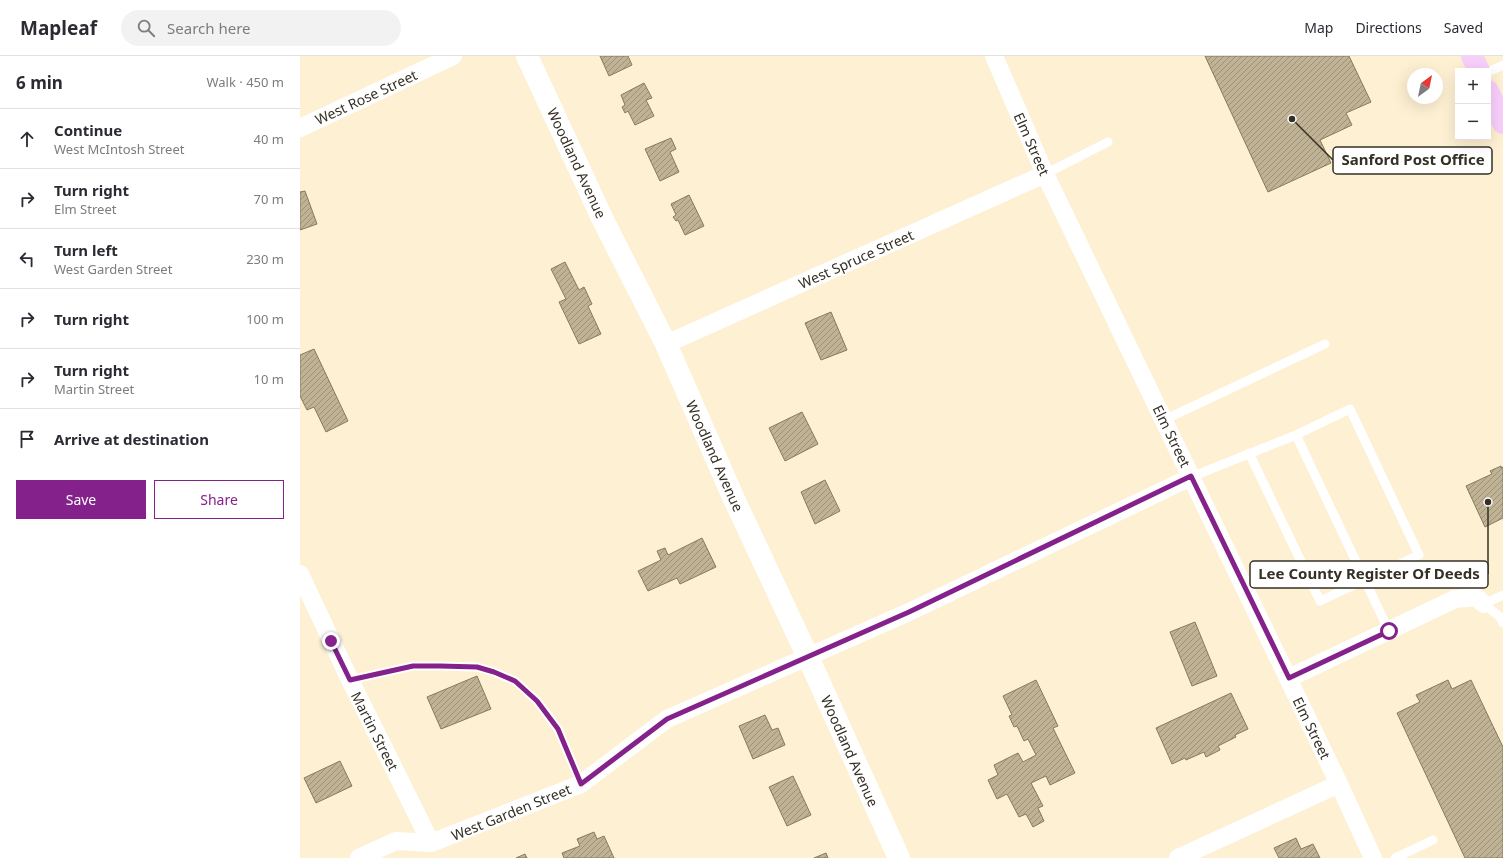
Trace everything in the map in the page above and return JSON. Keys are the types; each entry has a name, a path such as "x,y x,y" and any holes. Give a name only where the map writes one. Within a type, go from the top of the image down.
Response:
{"main road":[{"path":"1472,56 1478,68"},
{"path":"1491,97 1503,123"}],"street":[{"name":"West Rose Street","path":"300,128 453,56"},
{"name":"Woodland Avenue","path":"527,56 603,220 666,344 734,499 808,657 899,858"},
{"name":"Elm Street","path":"994,56 1045,174 1289,678 1373,858"},
{"name":"West Spruce Street","path":"666,344 1045,174"},
{"name":"West Garden Street","path":"359,858 396,841 431,843 581,784 667,719 909,612 1191,476"},
{"name":"Martin Street","path":"300,574 350,680 431,843"},
{"path":"1289,678 1455,600 1476,597 1484,604"},
{"path":"1178,858 1339,784"}],"lane":[{"path":"1491,71 1503,65"},
{"path":"1045,174 1108,142"},
{"path":"1164,420 1325,344"},
{"path":"1191,476 1296,434 1350,409 1419,555 1320,600 1249,453"},
{"path":"1296,434 1389,631"},
{"path":"1503,595 1484,604 1500,617 1503,623"},
{"path":"350,680 413,666 440,666 477,667 515,681 537,701 558,729 581,784"},
{"path":"1395,858 1433,840"}],"building":[{"path":"600,56 628,56 632,65 609,76"},
{"path":"1205,56 1349,56 1371,102 1346,113 1352,125 1320,140 1331,163 1268,192"},
{"path":"644,83 652,98 646,100 654,116 635,125 628,111 625,113 622,107 625,105 621,95"},
{"path":"671,138 676,149 670,152 679,172 660,181 645,149"},
{"path":"305,191 317,224 300,230 300,192"},
{"path":"689,195 704,226 685,235 678,220 676,221 673,217 676,215 671,204"},
{"path":"565,262 579,290 584,287 592,304 588,306 601,334 579,344 559,302 566,299 551,269"},
{"path":"831,312 847,350 821,360 805,323"},
{"path":"314,349 348,421 326,432 314,407 307,410 300,396 300,355"},
{"path":"802,412 818,444 785,461 769,428"},
{"path":"1501,466 1501,468 1503,467 1503,518 1485,527 1466,486 1492,474 1490,471"},
{"path":"825,480 840,511 815,524 801,492"},
{"path":"702,538 716,567 680,584 677,578 648,591 638,571 661,560 657,551 665,548 668,555"},
{"path":"1195,622 1217,676 1192,686 1170,632"},
{"path":"477,676 491,709 441,729 427,697"},
{"path":"1036,680 1058,726 1053,728 1075,773 1050,785 1046,776 1031,783 1043,806 1038,808 1044,821 1033,827 1026,814 1019,817 1007,794 997,799 988,780 998,775 994,765 1018,753 1023,762 1036,755 1028,739 1024,741 1017,726 1014,727 1009,716 1012,715 1003,696"},
{"path":"1448,680 1452,689 1471,680 1503,747 1503,858 1465,858 1397,713 1420,702 1416,695"},
{"path":"1231,693 1248,729 1218,746 1220,750 1206,757 1204,752 1172,764 1156,728"},
{"path":"765,715 772,730 778,728 785,745 753,759 739,726"},
{"path":"340,761 352,786 316,803 304,778"},
{"path":"793,776 811,815 787,826 769,787"},
{"path":"594,832 597,839 604,836 614,858 564,858 562,853 580,846 577,839"},
{"path":"1296,838 1301,849 1313,844 1320,858 1279,858 1274,848"},
{"path":"826,853 828,858 814,858"},
{"path":"525,854 527,858 516,858"}],"place":[{"name":"Sanford Post Office","path":"1292,119"},
{"name":"Lee County Register Of Deeds","path":"1488,502"}],"route":[{"path":"331,641 350,680 413,666 440,666 477,667 515,681 537,701 558,729 581,784 667,719 909,612 1191,476 1289,678 1389,631"}]}
